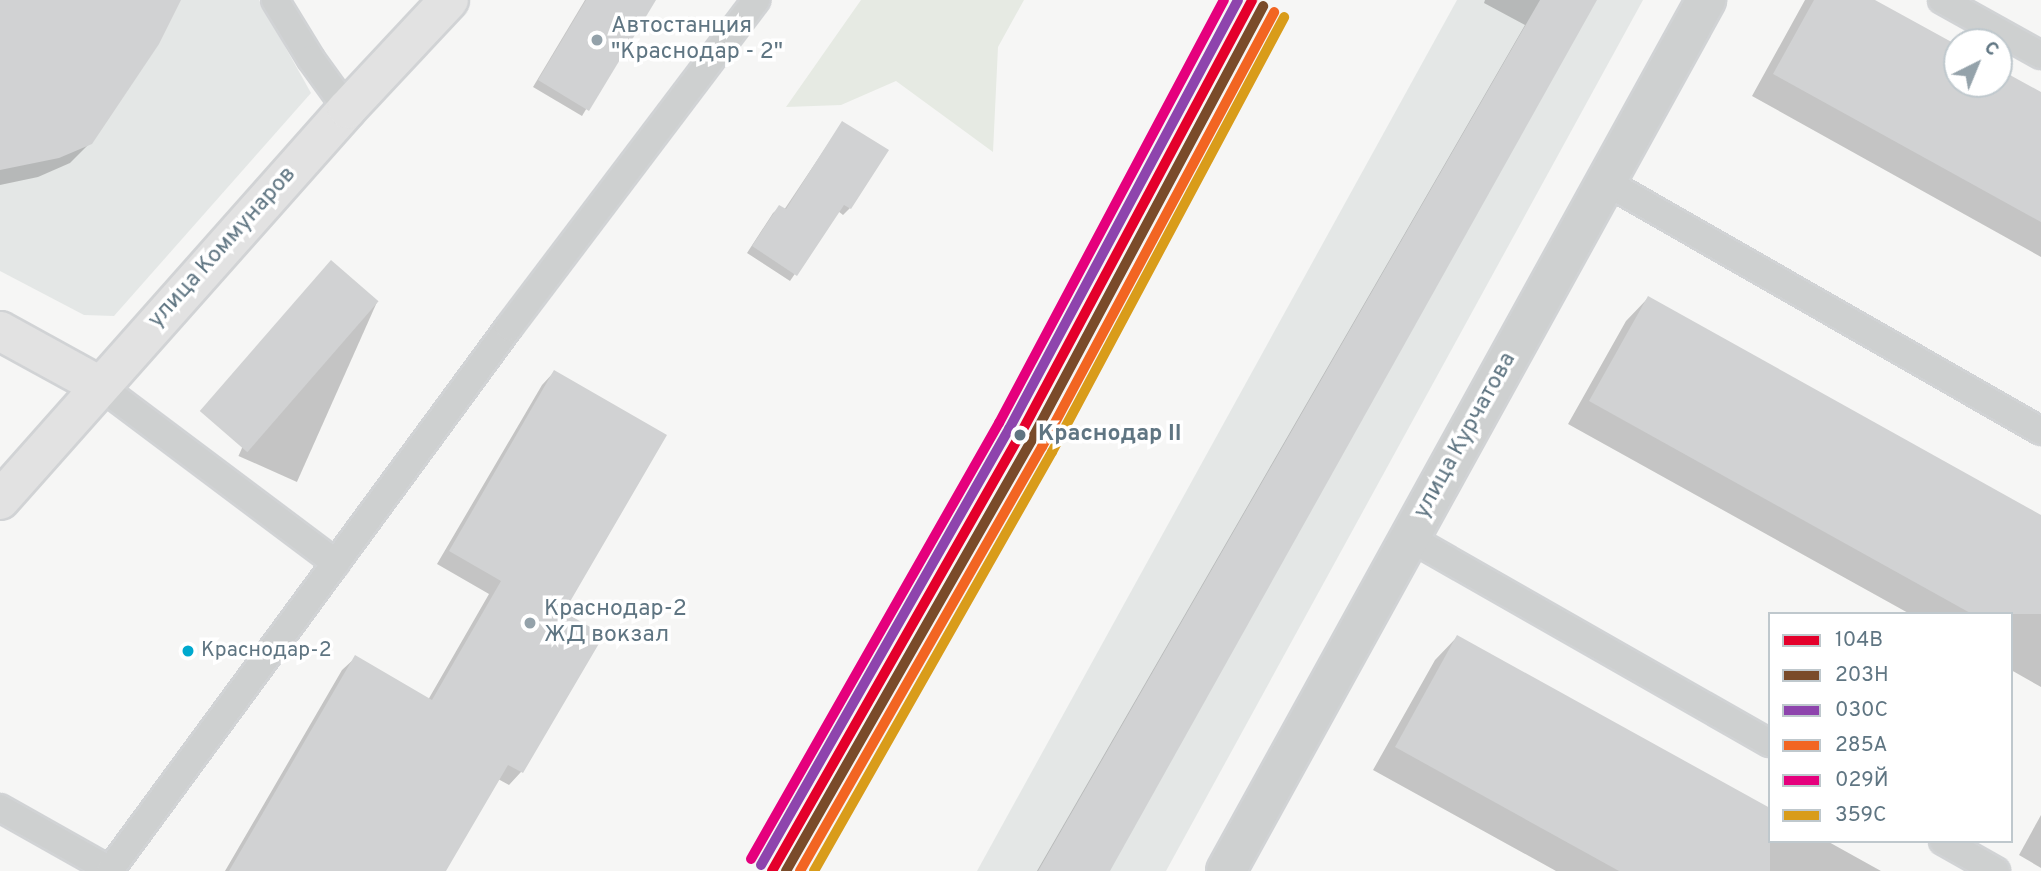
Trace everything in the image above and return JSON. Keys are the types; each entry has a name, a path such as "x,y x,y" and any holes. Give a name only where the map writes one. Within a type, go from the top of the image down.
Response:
{"main road":[{"name":"улица Коммунаров","path":"0,500 347,109 449,0"},
{"path":"0,331 100,386"}],"street":[{"name":"улица Курчатова","path":"1226,871 1706,0"}],"lane":[{"path":"0,808 110,870 756,0"},
{"path":"1942,0 2041,55"},
{"path":"274,2 347,109"},
{"path":"1606,182 2041,431"},
{"path":"100,386 336,563"},
{"path":"1410,538 1768,742"},
{"path":"1947,843 1996,871"}],"shaded area":[{"path":"0,0 259,0 311,93 114,316 84,315 0,271"},
{"path":"861,0 1024,0 998,47 993,152 896,81 841,105 786,107"},
{"path":"1457,0 1643,0 1166,871 977,871"}],"building":[{"path":"0,0 181,0 159,44 92,144 59,158 0,170"},
{"name":"Автостанция \"Краснодар - 2\"","path":"586,0 656,0 589,111 538,80"},
{"path":"1540,0 1597,0 1110,871 1038,871"},
{"path":"1814,0 1875,0 1943,37 1943,98 2013,98 2013,77 2041,92 2041,222 1773,74"},
{"path":"842,121 889,150 851,209 844,205 797,276 752,246 779,205 786,209"},
{"path":"331,260 379,301 247,452 200,411"},
{"path":"1648,296 2041,515 2041,614 1968,612 1589,401"},
{"name":"Краснодар-2 ЖД вокзал","path":"554,370 667,435 564,612 604,635 523,773 508,765 446,871 229,871 355,655 432,700 501,581 449,551"},
{"path":"1457,635 1768,807 1770,871 1619,871 1395,747"}],"transit line":[{"name":"029Й","path":"751,859 999,423 1224,0"},
{"name":"030C","path":"761,865 1009,429 1238,0"},
{"name":"104В","path":"772,871 1020,435 1252,0"},
{"name":"203Н","path":"786,871 1031,441 1263,6"},
{"name":"285А","path":"800,871 1042,447 1274,12"},
{"name":"359С","path":"814,871 1052,452 1284,17"}],"place":[{"name":"Автостанция \"Краснодар - 2\"","path":"597,40"},
{"name":"Краснодар II","path":"1020,435"},
{"name":"Краснодар-2 ЖД вокзал","path":"530,623"},
{"name":"Краснодар-2","path":"188,651"}]}
